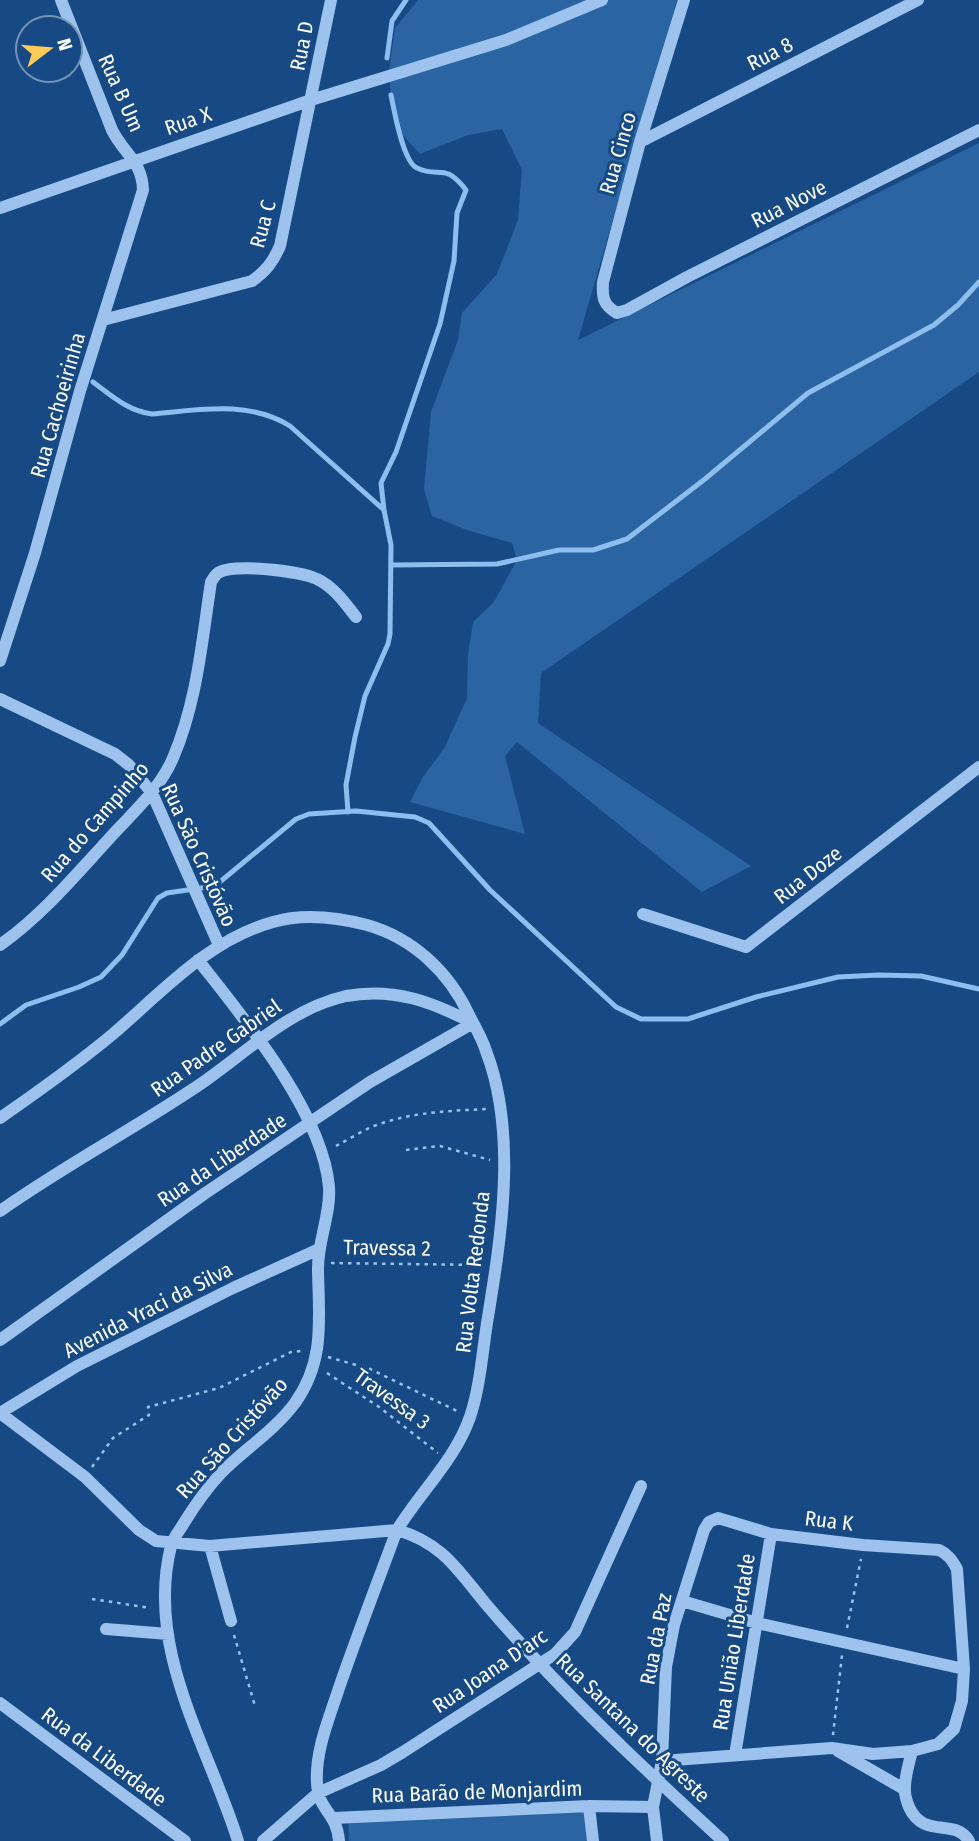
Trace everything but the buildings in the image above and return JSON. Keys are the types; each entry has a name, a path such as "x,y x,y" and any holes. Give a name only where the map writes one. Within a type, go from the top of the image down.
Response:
{"street":[{"name":"Rua B Um","path":"61,0 112,130 117,140 135,160"},
{"name":"Rua D","path":"311,100 331,0"},
{"name":"Rua X","path":"0,208 311,100 506,40 602,0"},
{"name":"Rua Cinco","path":"617,313 608,307 602,297 603,282 640,142 684,0"},
{"name":"Rua 8","path":"640,142 918,0"},
{"name":"Rua C","path":"103,320 252,281 265,272 280,247 311,100"},
{"name":"Rua Nove","path":"617,313 979,130"},
{"name":"Rua Cachoeirinha","path":"0,661 32,564 80,391 143,190 140,169 135,160"},
{"name":"Rua do Campinho","path":"0,945 17,933 65,888 152,793 172,760 193,702 211,582 218,573 226,570 275,569 316,578 336,591 356,617"},
{"name":"Rua São Cristóvão","path":"0,698 115,754 141,777 152,793 219,945"},
{"name":"Rua Doze","path":"643,914 746,947 979,767"},
{"name":"Rua Volta Redonda","path":"0,1118 110,1036 219,945 256,928 292,918 345,920 395,935 428,958 463,1001 474,1023 486,1051 500,1109 503,1162 498,1265 478,1387 470,1417 448,1461 412,1504 397,1530 327,1725 316,1774 317,1793"},
{"name":"Rua São Cristóvão","path":"198,960 233,1003 278,1068 321,1154 329,1189 317,1257 319,1326 316,1359 295,1402 269,1432 210,1485 198,1499 172,1544 164,1610 170,1651 181,1692 215,1776 237,1841"},
{"name":"Rua Padre Gabriel","path":"0,1211 195,1088 260,1040 311,1009 346,996 371,994 420,998 474,1023"},
{"name":"Rua da Liberdade","path":"0,1340 129,1247 370,1082 474,1023"},
{"name":"Avenida Yraci da Silva","path":"0,1413 77,1366 233,1288 317,1257"},
{"path":"0,1413 85,1477 145,1535 156,1541 211,1546 397,1530"},
{"name":"Rua Joana D'arc","path":"317,1793 381,1765 555,1654 575,1632 641,1486"},
{"name":"Rua K","path":"704,1530 709,1522 718,1518 771,1534 863,1545 939,1550 947,1553 957,1569 964,1669"},
{"name":"Rua Santana do Agreste","path":"397,1530 424,1540 446,1555 539,1663 723,1841"},
{"name":"Rua da Paz","path":"657,1841 653,1807 662,1761 666,1667 674,1625 704,1530"},
{"name":"Rua União Liberdade","path":"735,1755 771,1534"},
{"path":"211,1546 232,1621"},
{"path":"662,1761 832,1748 873,1754 928,1749 938,1744 954,1729 961,1701 964,1669 757,1623 682,1601"},
{"path":"106,1629 168,1634"},
{"name":"Rua da Liberdade","path":"0,1703 185,1841"},
{"path":"832,1748 904,1789"},
{"path":"912,1751 904,1789 912,1812 919,1822 960,1832 969,1841"},
{"path":"263,1841 317,1793 325,1809 334,1818 339,1841"},
{"path":"589,1806 593,1841"},
{"name":"Rua Barão de Monjardim","path":"334,1818 589,1806 653,1807"}],"path":[{"path":"321,1154 373,1127 409,1116 433,1111 500,1109"},
{"path":"406,1150 440,1146 503,1162"},
{"name":"Travessa 2","path":"317,1257 498,1265"},
{"path":"85,1477 113,1438 123,1429 149,1415 148,1406 219,1388 299,1350 316,1359 370,1369 470,1417"},
{"name":"Travessa 3","path":"316,1359 448,1461"},
{"path":"92,1598 164,1610"},
{"path":"232,1621 237,1649 255,1706"}],"shaded area":[{"path":"418,0 677,0 578,340 979,143 979,372 541,673 538,723 751,866 702,892 517,742 505,756 525,834 410,802 423,777 445,747 467,698 468,655 473,622 494,602 517,560 512,543 432,516 424,489 431,412 458,340 462,313 497,274 518,220 522,170 502,129 468,135 420,154 397,129 389,71 395,28"},
{"path":"586,1810 587,1841 349,1841 348,1819"}],"waterway":[{"path":"387,58 392,21 406,0"},
{"path":"348,812 346,785 355,737 365,696 390,634 391,545 381,483 396,452 440,324 454,261 457,213 466,190 446,173 425,171 412,164 400,135 391,95"},
{"path":"391,565 497,564 559,550 593,550 627,539 705,479 808,393 934,325 958,305 979,282"},
{"path":"93,382 135,410 152,414 223,409 258,413 274,418 290,426 384,510"},
{"path":"0,1024 26,1005 101,977 122,955 158,898 167,893 215,886 296,819 309,814 356,811 415,817 429,823 490,890 616,1007 641,1019 688,1019 756,997 838,977 921,976 979,989"}]}
